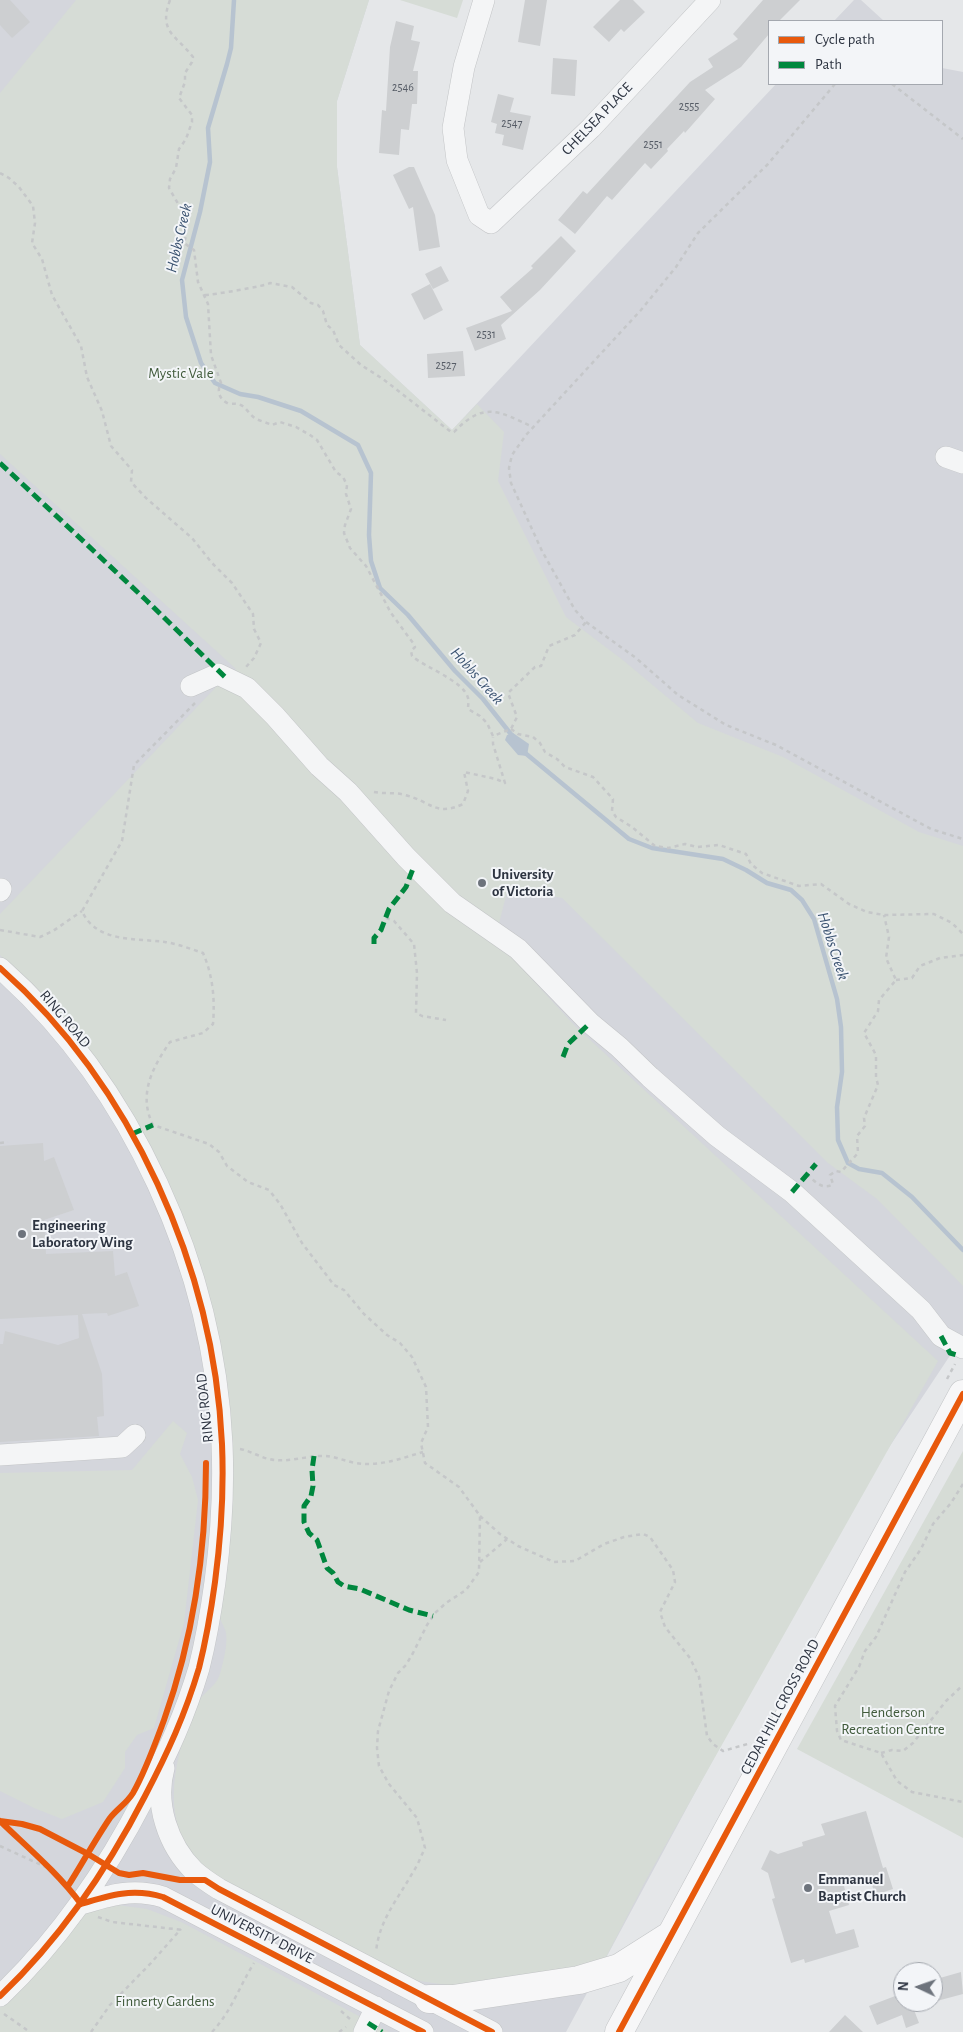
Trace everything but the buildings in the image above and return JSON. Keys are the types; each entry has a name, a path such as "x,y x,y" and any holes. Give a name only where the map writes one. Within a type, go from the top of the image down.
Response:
{"main road":[{"name":"CEDAR HILL CROSS ROAD","path":"626,2026 953,1390"},
{"path":"429,1999 453,1998 579,1980 619,1968 672,1934"}],"street":[{"name":"CHELSEA PLACE","path":"484,0 464,67 453,128 457,160 479,215 491,223 591,128 710,0"},
{"path":"196,692 218,674 247,688 319,766 348,792 406,857 452,903 518,949 590,1023 619,1047 650,1077 717,1136 792,1192 921,1310 959,1356"},
{"name":"RING ROAD","path":"0,968 41,1008 86,1063 119,1112 158,1184 197,1290 208,1336 217,1388 222,1444 222,1509 212,1602 199,1665 173,1742 134,1817 81,1904 40,1956 0,1996"},
{"path":"0,1455 122,1447 135,1435"},
{"name":"UNIVERSITY DRIVE","path":"173,1742 161,1785 162,1812 178,1849 194,1871 219,1889 492,2032"},
{"name":"UNIVERSITY DRIVE","path":"81,1904 126,1892 138,1892 162,1897 423,2032"},
{"path":"364,2032 376,2007"}],"path":[{"path":"170,0 165,23 172,36 193,57 185,73 185,82 179,98 192,115 192,122 186,139 179,149 176,168 170,179 169,188 184,214 184,243 194,250 198,282 208,304 211,355 221,383 218,388 220,396 228,404 240,404 251,412 254,418 272,425 280,422 296,427 317,440 331,464 343,477 347,486 346,494 350,509 344,533 350,548 366,566 391,613 413,643 415,647 411,651 412,656 466,692 469,699 468,709 487,723 493,736 493,744 504,783 496,779 464,772 468,791 463,804 452,810 436,809 404,795 384,794 365,789 356,789 348,792"},
{"path":"834,85 768,164 698,233 676,266 641,310 533,427 512,455 509,468 511,483 542,551 575,610 586,622 636,658 678,695 726,725 776,745 931,829 963,839"},
{"path":"893,85 963,139"},
{"path":"0,173 19,187 33,206 35,223 32,243 42,260 52,296 81,346 87,376 102,412 111,446 132,470 131,482 146,498 192,538 212,563 232,583 253,614 254,629 261,643 259,650 244,669 226,678"},
{"path":"205,295 214,296 248,287 265,286 270,283 292,287 323,311 327,325 333,330 340,345 361,365 383,379 451,432 454,432 471,416 490,411 504,414 533,427"},
{"path":"493,736 511,729 517,717 508,693 535,667 540,666 549,646 575,634 586,622"},
{"path":"0,930 40,937 53,932 82,910 122,841 134,765 196,692"},
{"path":"511,729 518,734 533,737 540,743 545,752 557,759 565,767 593,776 613,799 612,811 616,816 655,846 668,848 685,844 697,847 713,845 732,849 746,854 751,864 769,876 799,886 821,884 850,904 868,912 884,914 934,914 952,923 963,934"},
{"path":"82,910 86,920 98,930 122,939 167,942 203,953 209,966 213,985 213,1024 203,1033 170,1042 151,1074 147,1109 150,1120 153,1126 209,1144 220,1152 227,1166 248,1182 269,1190 280,1204 302,1243 334,1285 344,1290 364,1314 387,1335 400,1342 412,1357 426,1387 428,1427 421,1443 425,1463 460,1487 480,1516 507,1539 554,1562 575,1561 604,1544 624,1537 642,1534 650,1538 673,1570 676,1582 660,1612 665,1627 690,1658 699,1678 707,1736 713,1744 723,1751 758,1740"},
{"path":"884,914 889,937 886,958 896,980"},
{"path":"386,918 394,921 414,944 417,973 416,1013 422,1016 446,1020"},
{"path":"807,1174 816,1182 827,1187 832,1184 830,1175 836,1171 843,1171 858,1154 857,1136 865,1126 864,1118 878,1085 876,1055 864,1033 878,1011 879,1000 896,980 912,978 920,966 933,961 963,955"},
{"path":"0,1143 8,1142"},
{"path":"953,1390 959,1356"},
{"path":"222,1444 249,1450 268,1459 284,1460 320,1456 339,1457 356,1463 392,1462 424,1452"},
{"path":"963,1484 951,1503 933,1524 921,1549 905,1572 876,1637 865,1651 859,1667 834,1706 837,1731 841,1740 881,1753 892,1750 903,1751 913,1743 946,1701 963,1685"},
{"path":"377,1972 375,1961 381,1927 390,1908 414,1872 426,1848 417,1818 389,1784 379,1766 376,1748 378,1730 389,1691 398,1673 414,1653 427,1624 446,1603 466,1590 479,1572 480,1516"},
{"path":"480,1562 507,1539"},
{"path":"881,1753 896,1781 912,1792 963,1802"},
{"path":"0,1846 50,1869"},
{"path":"40,1857 56,1875"},
{"path":"81,1904 92,1915 112,1922 187,1931"},
{"path":"91,2032 110,2005 181,1929"},
{"path":"212,2032 222,2022 243,1980 256,1960"},
{"path":"335,2008 351,2020 345,2028 338,2032"},
{"path":"0,2012 30,2032"}],"shaded area":[{"name":"University of Victoria","path":"0,0 369,0 337,101 337,167 360,345 452,430 775,85 943,85 943,68 963,72 963,1336 848,1509 566,2032 0,2032"},
{"path":"854,0 861,0 883,20 835,20"}],"green space":[{"name":"University of Victoria","path":"76,0 369,0 337,101 337,167 360,345 452,430 477,404 504,432 498,481 566,617 624,661 698,723 783,757 919,832 963,846 963,1286 877,1199 828,1163 562,898 508,888 495,939 575,1026 938,1361 647,1878 603,1963 475,1989 413,1980 225,1882 194,1856 186,1845 179,1829 175,1812 174,1793 179,1756 197,1704 218,1679 225,1654 226,1642 225,1631 219,1615 224,1585 200,1273 45,1001 0,955 0,914 216,687 236,669 0,454 0,93"},
{"path":"400,0 463,0 457,18"},
{"path":"173,1421 187,1433 180,1454 192,1477 198,1500 184,1623 154,1728 137,1735 125,1752 125,1768 103,1802 62,1819 0,1791 0,1473 132,1470"},
{"name":"Henderson Recreation Centre","path":"963,1451 963,1838 797,1749"},
{"name":"Finnerty Gardens","path":"117,1905 147,1909 181,1922 389,2032 0,2032 0,2003 82,1916 97,1908"}],"water":[{"path":"513,733 529,744 527,756 518,755 505,740 507,735"}],"waterway":[{"name":"Hobbs Creek","path":"234,0 231,48 208,128 210,162 200,212 182,280 186,317 201,363 215,383 240,394 258,397 301,411 358,445 371,473 369,535 371,561 380,588 408,615 455,671 483,699 514,738"},
{"name":"Hobbs Creek","path":"524,752 629,839 652,848 723,859 767,883 791,890 802,900 814,919 837,999 841,1027 842,1072 837,1107 838,1140 848,1163 859,1169 882,1173 912,1197 963,1250"}],"marked path":[{"path":"0,463 226,678"},
{"path":"374,944 374,938 381,930 389,909 406,887 414,866"},
{"path":"563,1057 568,1044 590,1023"},
{"path":"132,1134 153,1125"},
{"path":"792,1192 816,1164"},
{"path":"941,1336 950,1353 960,1356"},
{"path":"314,1456 312,1470 313,1486 311,1496 304,1506 304,1522 309,1533 317,1540 327,1568 333,1573 338,1582 344,1586 360,1589 409,1610 433,1616"},
{"path":"368,2023 382,2032"}],"cycle path":[{"path":"0,968 47,1015 89,1067 126,1124 157,1184 183,1247 202,1312 216,1378 223,1479 219,1548 208,1625 199,1668 175,1733 153,1780 99,1877 63,1927 0,1996"},
{"path":"619,2032 963,1394"},
{"path":"68,1886 110,1818 133,1793 150,1757 164,1720 183,1657 196,1593 204,1528 206,1463"},
{"path":"0,1821 40,1829 88,1854 119,1873 129,1875 143,1873 180,1880 205,1880 492,2032"},
{"path":"0,1821 53,1871 81,1904"},
{"path":"81,1904 112,1895 132,1893 152,1894 163,1897 423,2032"}],"place":[{"name":"University of Victoria","path":"482,883"},
{"name":"Engineering Laboratory Wing","path":"22,1234"},
{"name":"Emmanuel Baptist Church","path":"808,1888"}],"park label":[{"name":"Mystic Vale","path":"181,373"}]}
